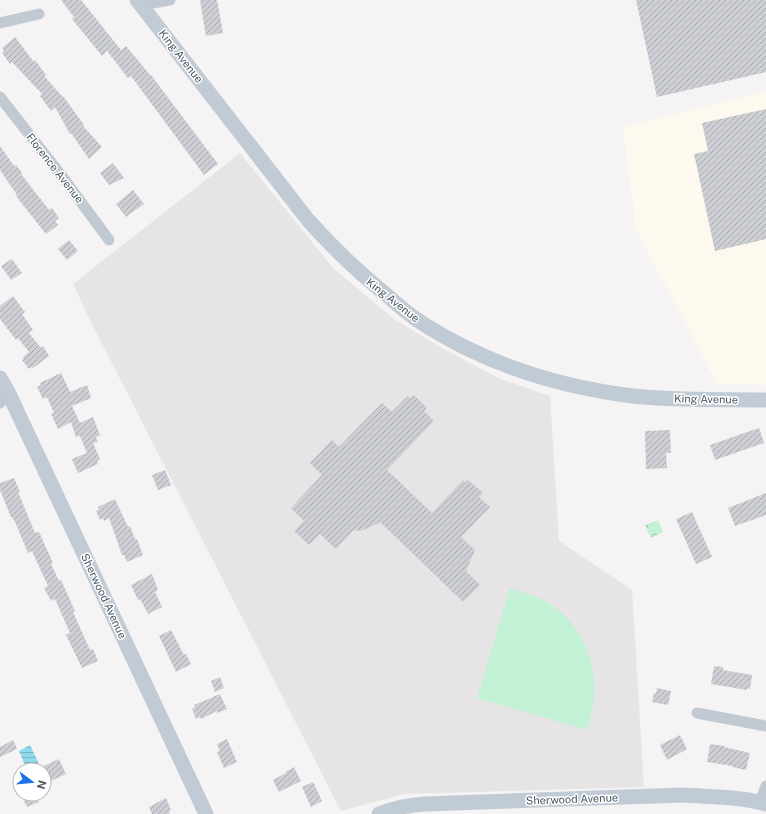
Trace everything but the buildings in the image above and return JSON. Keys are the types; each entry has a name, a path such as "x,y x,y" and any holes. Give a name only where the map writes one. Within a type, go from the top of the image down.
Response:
{"street":[{"path":"139,3 170,0"},
{"name":"King Avenue","path":"139,3 317,230 362,276 425,325 454,342 486,357 561,383 597,391 655,398 766,400"},
{"path":"0,23 39,14"},
{"name":"Florence Avenue","path":"0,97 69,185 109,240"},
{"name":"Sherwood Avenue","path":"0,378 4,398 206,814"},
{"path":"697,713 766,726"},
{"path":"763,803 766,786"},
{"name":"Sherwood Avenue","path":"379,814 410,805 605,798 690,796 720,797 763,803"}],"shaded area":[{"path":"766,91 766,385 717,384 636,229 623,127"},
{"path":"240,153 333,268 394,319 442,348 498,378 550,396 559,541 632,590 644,787 404,794 341,811 73,284"}],"green space":[{"path":"658,520 663,532 651,538 645,525"},
{"path":"510,588 547,602 559,610 569,620 585,644 590,658 595,686 593,708 587,730 477,698"}],"water":[{"path":"30,745 38,762 24,762 19,751"}]}
